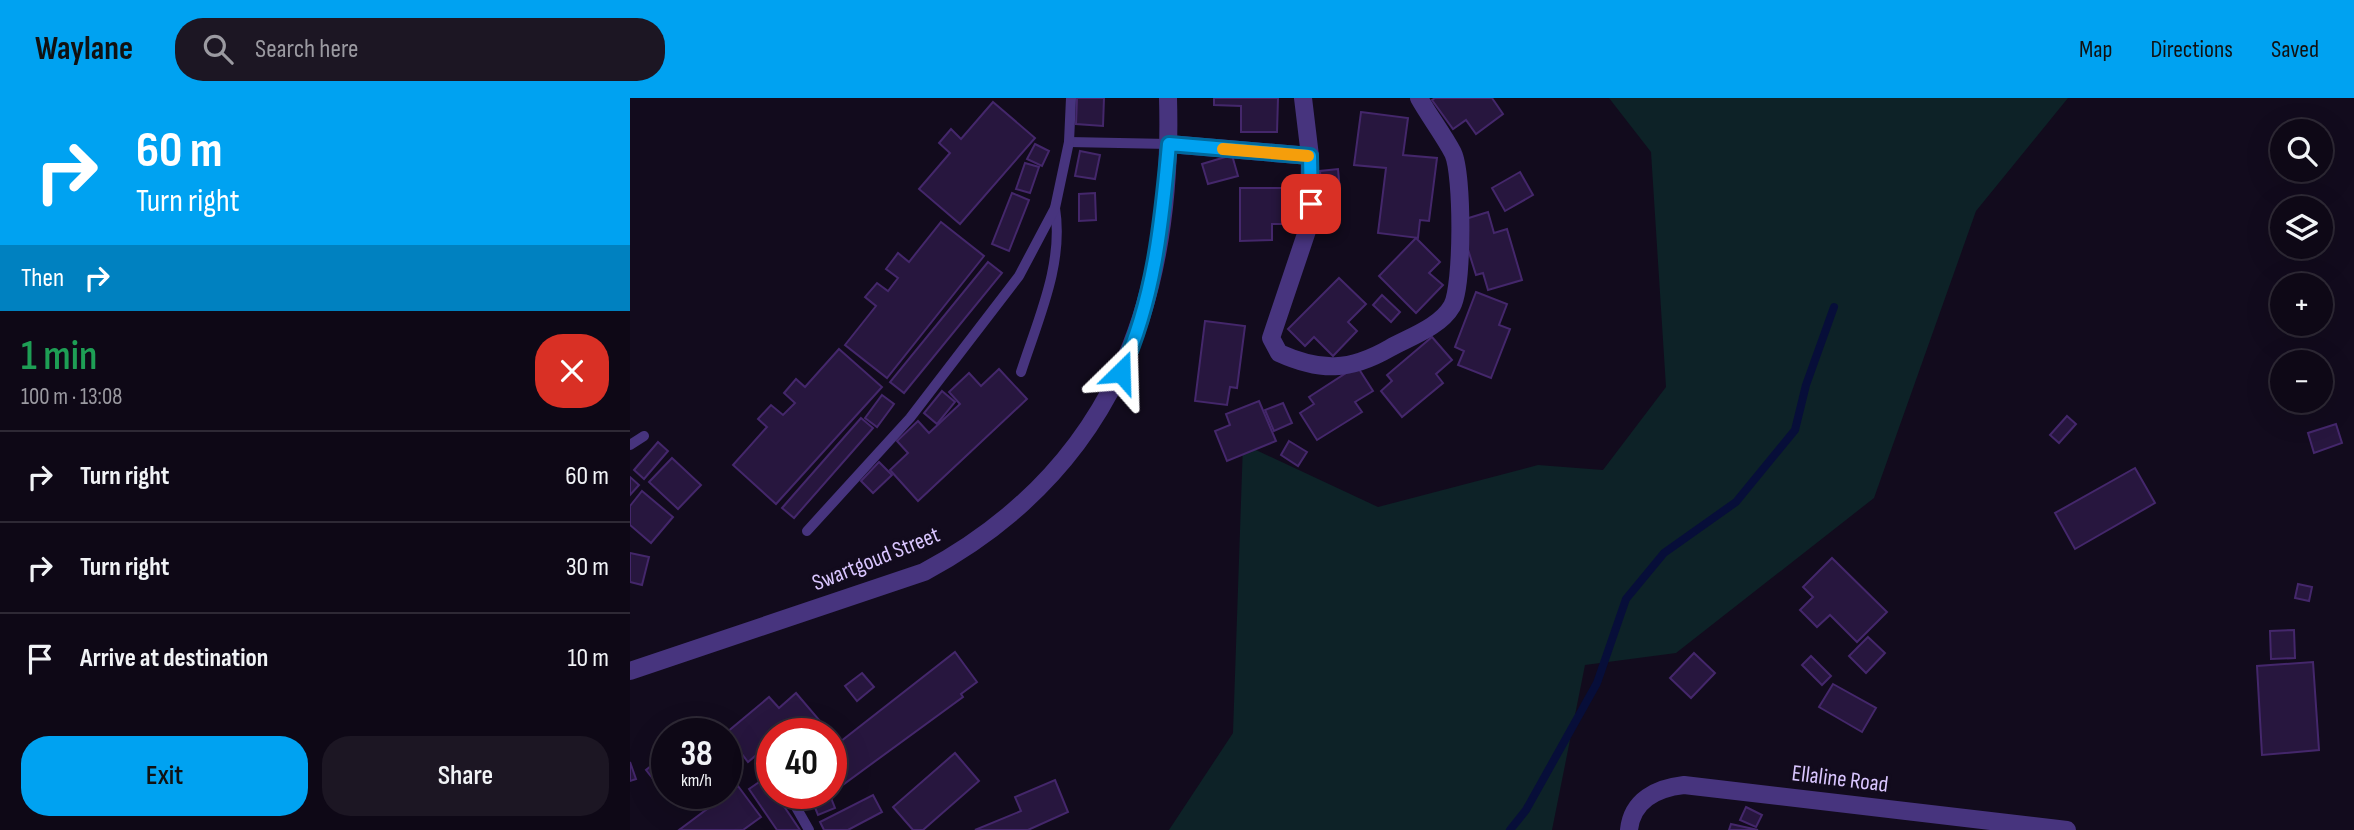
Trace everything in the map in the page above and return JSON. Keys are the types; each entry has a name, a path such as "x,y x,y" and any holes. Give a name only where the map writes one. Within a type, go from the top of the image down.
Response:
{"street":[{"name":"Swartgoud Street","path":"630,671 924,572 957,554 993,528 1051,477 1090,428 1110,395 1131,349 1159,243 1169,144 1168,98"},
{"path":"1303,98 1310,156 1309,225 1272,330 1273,346 1286,356 1332,368 1363,363 1438,322 1452,306 1457,284 1460,177 1453,153 1419,98"},
{"path":"1169,144 1310,156"},
{"name":"Ellaline Road","path":"1629,830 1633,815 1648,796 1660,790 1684,785 2067,830"}],"lane":[{"path":"807,531 910,418 961,356 1019,276 1055,208 1069,142 1071,98"},
{"path":"1069,142 1169,144"},
{"path":"1021,372 1057,259 1059,231 1055,208"},
{"path":"630,445 644,436"},
{"path":"797,809 809,830"}],"green space":[{"path":"1609,98 2068,98 1976,211 1874,498 1676,653 1585,665 1552,830 1169,830 1233,733 1243,444 1378,507 1538,465 1603,470 1666,387 1651,152"}],"building":[{"path":"1077,98 1104,98 1103,126 1076,124"},
{"path":"1214,98 1278,98 1277,132 1241,132 1241,106 1214,105"},
{"path":"1492,98 1503,114 1476,134 1466,120 1453,129 1432,100"},
{"path":"993,102 1035,138 960,224 919,189 950,153 939,143 951,129 961,139"},
{"path":"1361,112 1408,118 1403,155 1437,158 1429,221 1420,220 1418,238 1378,233 1386,168 1354,165"},
{"path":"1035,144 1049,151 1042,166 1027,159"},
{"path":"1080,151 1100,155 1095,179 1075,176"},
{"path":"1232,155 1238,176 1208,184 1202,164"},
{"path":"1025,163 1039,167 1030,193 1016,189"},
{"path":"1338,169 1340,192 1322,194 1320,171"},
{"path":"1520,172 1533,195 1505,211 1492,188"},
{"path":"1240,188 1289,188 1289,224 1272,224 1272,240 1240,241"},
{"path":"1012,193 1029,200 1009,251 992,244"},
{"path":"1095,193 1096,220 1079,221 1079,194"},
{"path":"1488,212 1494,233 1507,229 1522,280 1488,290 1483,273 1476,275 1459,221"},
{"path":"941,222 984,256 887,378 845,345 876,306 865,297 877,283 888,291 898,278 886,269 898,253 909,262"},
{"path":"1416,238 1440,262 1429,273 1443,285 1416,313 1379,276"},
{"path":"988,262 1002,273 904,393 890,382"},
{"path":"1339,278 1366,304 1348,322 1357,331 1333,356 1314,337 1305,346 1288,329"},
{"path":"1476,292 1507,304 1499,325 1510,329 1491,378 1458,365 1464,351 1455,347"},
{"path":"1382,295 1400,312 1391,322 1373,305"},
{"path":"1205,321 1245,326 1237,388 1230,387 1227,405 1195,401"},
{"path":"1432,337 1452,360 1436,374 1443,383 1402,417 1381,391 1392,381 1387,375"},
{"path":"839,349 882,387 776,504 733,465 767,427 758,419 771,405 783,415 795,403 784,393 796,379 805,387"},
{"path":"1357,366 1373,391 1355,402 1362,412 1317,440 1300,413 1314,404 1309,397"},
{"path":"999,369 1027,399 918,501 890,470 908,453 897,441 918,421 929,433 960,404 949,392 969,373 981,386"},
{"path":"942,391 955,402 937,424 924,413"},
{"path":"882,395 894,404 877,427 865,418"},
{"path":"1259,401 1276,441 1227,461 1215,431 1230,425 1226,414"},
{"path":"1283,403 1292,423 1274,431 1265,410"},
{"path":"2067,416 2076,424 2059,443 2050,435"},
{"path":"861,418 873,428 794,518 782,508"},
{"path":"2336,424 2342,443 2314,453 2308,433"},
{"path":"1289,441 1307,452 1298,466 1281,455"},
{"path":"658,442 668,451 644,479 634,470"},
{"path":"672,458 701,485 678,509 649,482"},
{"path":"879,462 892,475 873,493 861,481"},
{"path":"2135,468 2155,503 2075,549 2055,513"},
{"path":"630,477 639,485 630,495"},
{"path":"642,491 673,517 651,543 630,525 630,506"},
{"path":"630,553 649,557 642,585 630,582"},
{"path":"1832,558 1887,612 1857,642 1830,615 1817,627 1800,610 1813,597 1803,587"},
{"path":"2298,584 2312,587 2309,601 2295,598"},
{"path":"2294,630 2295,658 2271,659 2270,631"},
{"path":"1868,637 1885,653 1866,673 1849,656"},
{"path":"955,652 977,682 961,694 963,697 847,782 847,736"},
{"path":"1694,653 1715,673 1691,698 1670,678"},
{"path":"1811,656 1831,676 1822,685 1802,665"},
{"path":"2313,662 2319,750 2262,755 2257,666"},
{"path":"862,673 874,687 857,701 845,686"},
{"path":"1833,684 1876,708 1862,732 1819,707"},
{"path":"796,693 817,718 756,718 756,755 748,762 742,754 742,720 769,697 779,708"},
{"path":"955,753 979,781 923,830 913,830 893,807"},
{"path":"630,762 636,779 630,781"},
{"path":"1055,780 1068,812 1028,830 975,830 1021,811 1015,797"},
{"path":"756,784 756,799 749,789"},
{"path":"742,791 761,817 743,830 679,830 707,809 742,809"},
{"path":"873,795 882,812 848,830 824,830 820,822"},
{"path":"1746,807 1762,815 1756,827 1740,820"},
{"path":"763,809 786,809 800,830 777,830"},
{"path":"816,809 833,809 818,815"},
{"path":"1731,824 1758,830 1729,830"}],"waterway":[{"path":"1510,830 1526,810 1597,683 1626,599 1664,553 1736,502 1795,430 1806,385 1834,307"}],"slow traffic":[{"path":"1223,149 1308,156"}],"route":[{"path":"1121,372 1131,349 1147,295 1159,243 1169,144 1310,156 1311,204"}]}
